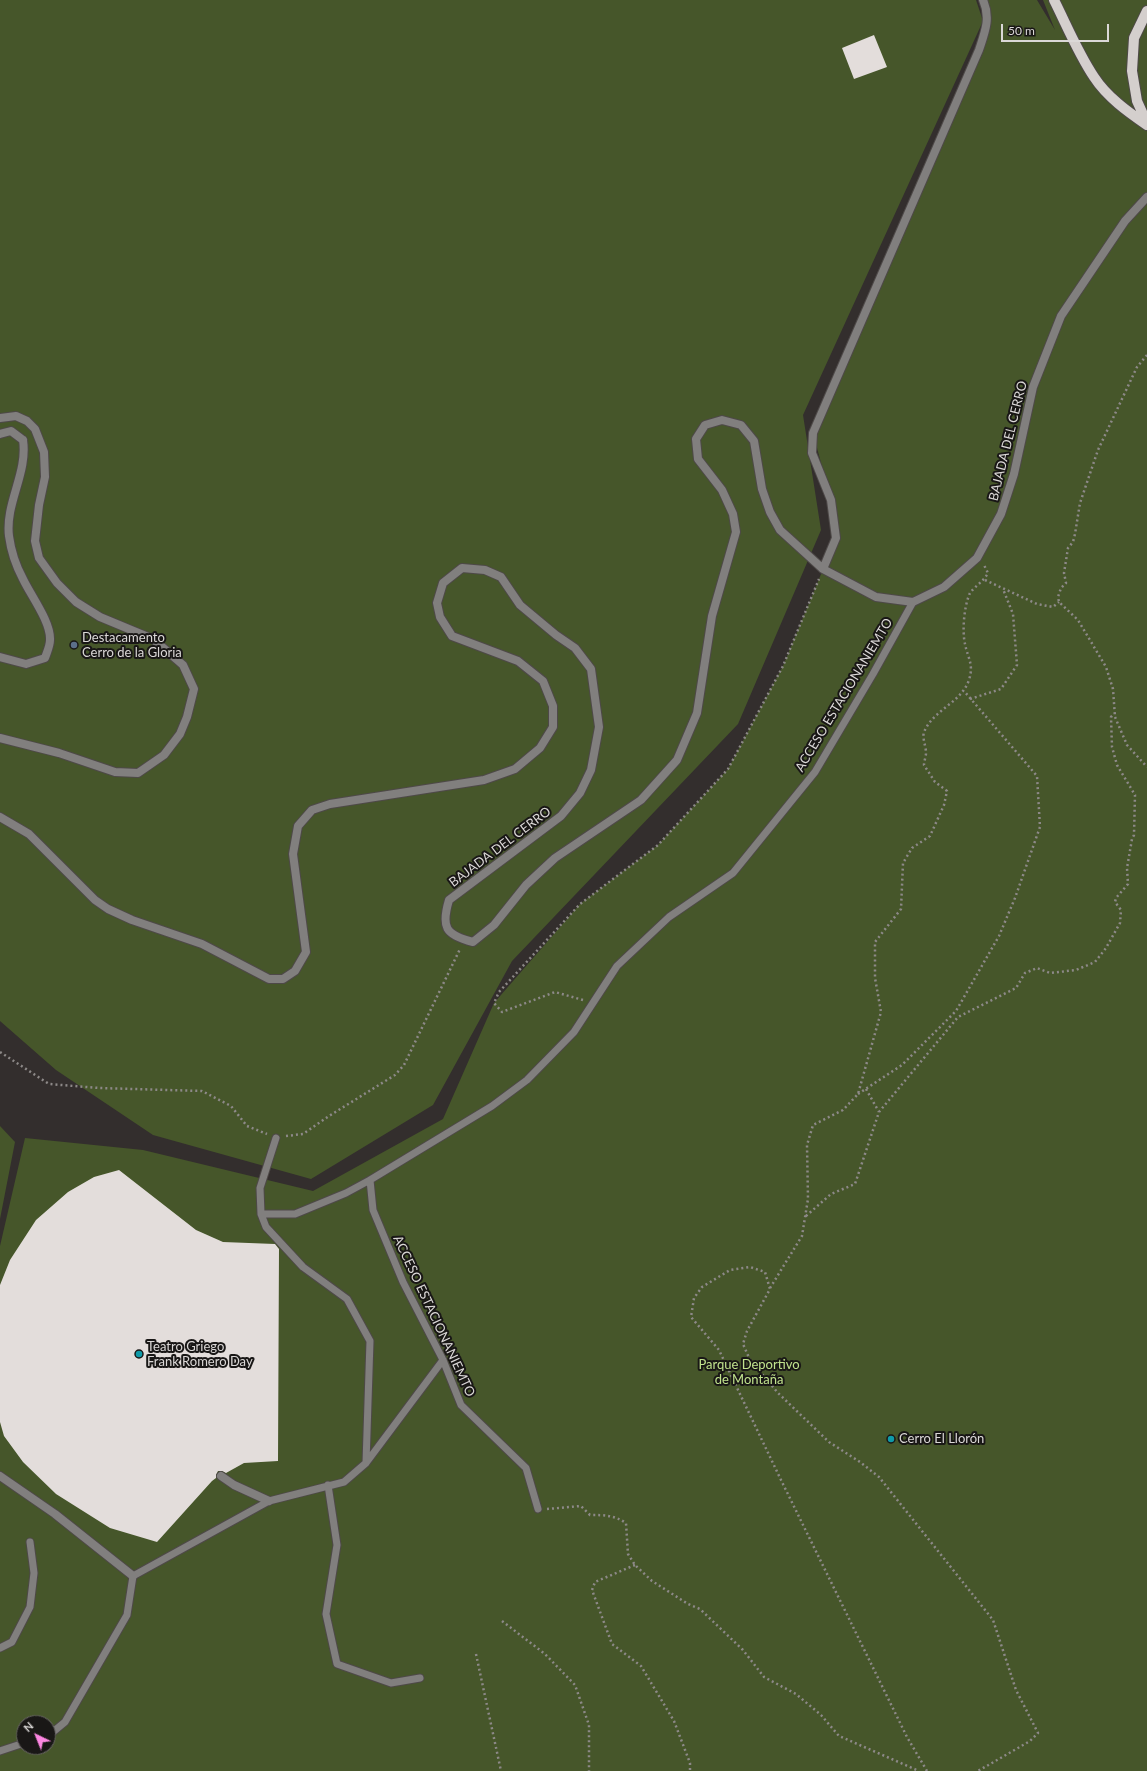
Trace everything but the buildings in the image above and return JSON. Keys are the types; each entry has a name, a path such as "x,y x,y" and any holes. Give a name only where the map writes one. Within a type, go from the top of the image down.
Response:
{"main road":[{"path":"1054,0 1078,50 1095,78 1125,109 1147,124"},
{"path":"1147,11 1134,38 1132,70 1137,101 1147,124"}],"street":[{"path":"823,569 836,538 831,500 812,453 813,433 979,50 988,23 987,8 983,0"},
{"name":"BAJADA DEL CERRO","path":"913,602 944,587 977,558 1001,514 1014,474 1033,387 1061,316 1125,221 1147,197"},
{"path":"0,418 16,416 26,421 35,429 44,452 45,471 35,541 39,558 57,582 76,602 100,617 153,639 183,665 194,689 187,717 180,734 164,755 138,773 116,772 60,753 0,738"},
{"path":"465,940 473,942 494,926 526,885 556,858 641,800 676,760 697,713 712,616 736,532 733,514 722,490 698,459 696,439 705,425 722,420 741,425 754,441 762,489 770,512 780,530 823,569 876,597 913,602"},
{"path":"23,440 35,429"},
{"path":"0,434 11,432 23,440 25,454 19,481 11,505 9,535 14,558 46,624 50,640 45,658 26,664 0,657"},
{"name":"BAJADA DEL CERRO","path":"0,818 29,834 95,900 108,909 132,920 202,944 269,979 283,979 295,971 306,952 293,854 298,826 312,810 330,804 484,780 515,768 540,748 553,727 553,706 543,681 518,661 452,636 440,617 437,603 443,583 462,568 484,570 501,577 520,604 556,635 575,648 591,669 599,727 591,770 580,793 561,816 449,900 444,917 448,931 459,939 465,940"},
{"path":"0,1476 55,1514 133,1576"},
{"path":"221,1476 234,1485 269,1501"}],"lane":[{"name":"ACCESO ESTACIONANIEMTO","path":"261,1214 295,1214 346,1193 492,1106 528,1080 574,1032 617,966 663,923 733,873 815,772 873,674 913,602"},
{"path":"276,1138 260,1188 261,1214 266,1227 303,1267 347,1299 370,1341 366,1463"},
{"name":"ACCESO ESTACIONANIEMTO","path":"370,1180 373,1210 403,1282 443,1360 461,1405 526,1468 538,1509"},
{"path":"56,1730 66,1722 128,1615 133,1576 269,1501 344,1482 366,1463 443,1360"},
{"path":"328,1485 337,1545 326,1614 336,1664 391,1683 420,1678"},
{"path":"0,1648 12,1642 30,1607 34,1572 30,1542"},
{"path":"0,1751 16,1746"}],"path":[{"path":"1147,355 1137,367 1125,390 1093,462 1080,503 1075,534 1068,548 1064,573 1066,583 1061,588 1058,597 1059,602 1078,620 1106,667 1113,689 1115,713 1127,745 1147,767"},
{"path":"858,1094 881,1012 875,978 875,942 901,909 903,863 912,848 930,836 944,805 947,791 935,782 924,765 926,754 924,733 936,715 957,699 964,691 969,681 972,665 965,645 964,617 970,593 985,580 988,573 987,569 977,558"},
{"path":"593,1002 555,992 502,1012 494,1004 499,992 580,904 658,845 728,769 783,666 823,569"},
{"path":"985,580 1037,604 1053,607 1059,602"},
{"path":"970,699 1001,689 1017,665 1013,614 1003,589"},
{"path":"964,691 1037,776 1040,827 1015,898 999,936 956,1011 902,1064 858,1094 843,1110 813,1126 807,1145 808,1199 802,1236 747,1331 743,1344 750,1360 778,1393 829,1442 860,1462 878,1477 993,1620 1016,1690 1038,1733 1030,1741 978,1771"},
{"path":"805,1216 831,1194 854,1184 879,1112 958,1016 969,1013 1016,988 1025,973 1037,968 1050,973 1076,970 1095,962 1106,948 1120,923 1122,910 1115,902 1116,898 1128,884 1127,868 1134,835 1135,795 1117,766 1112,747 1111,717 1115,713"},
{"path":"0,1052 49,1084 99,1088 202,1091 231,1106 247,1126 276,1138 303,1134 328,1116 395,1075 404,1065 465,940"},
{"path":"956,1011 958,1016"},
{"path":"866,1089 879,1112"},
{"path":"770,1289 765,1272 750,1267 730,1270 702,1287 694,1298 691,1317 719,1350 904,1730 927,1771"},
{"path":"538,1509 581,1506 590,1515 610,1515 620,1519 626,1524 628,1554 635,1566 652,1582 688,1604 700,1609 743,1650 764,1676 796,1694 821,1715 839,1736 919,1771"},
{"path":"635,1566 595,1582 592,1590 612,1644 641,1666 674,1720 690,1763 690,1771"},
{"path":"502,1621 546,1654 575,1685 589,1725 589,1771"},
{"path":"476,1654 501,1771"}],"green space":[{"path":"0,0 976,0 983,21 803,415 821,530 738,724 512,961 433,1105 311,1179 153,1135 56,1070 0,1021"},
{"name":"Parque Deportivo de Montaña","path":"979,0 1037,0 1055,30 1043,0 1147,0 1147,1771 0,1771 0,1246 25,1138 143,1150 313,1191 443,1119 494,1003 580,904 658,845 728,769 783,666 836,538 831,500 813,433 988,23"},
{"path":"0,1126 15,1142 0,1219"}],"place":[{"name":"Destacamento Cerro de la Gloria","path":"74,645"},
{"name":"Teatro Griego Frank Romero Day","path":"139,1354"},
{"name":"Cerro El Llorón","path":"891,1439"}]}
